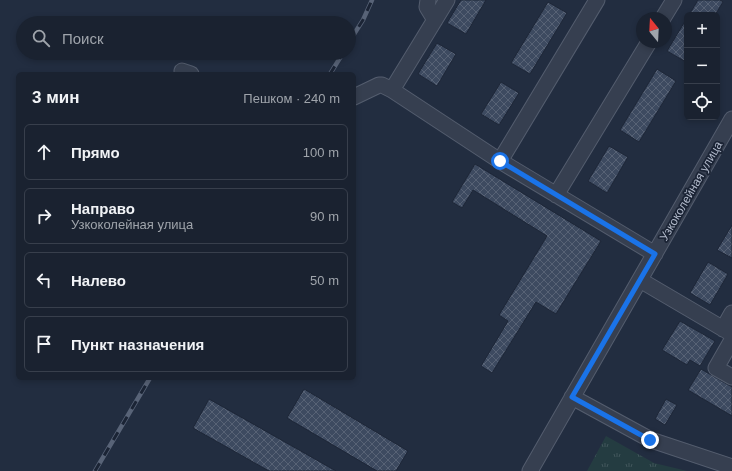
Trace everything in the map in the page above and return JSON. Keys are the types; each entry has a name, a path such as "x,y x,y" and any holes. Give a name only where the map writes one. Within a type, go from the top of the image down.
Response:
{"street":[{"path":"428,0 427,7 435,20"},
{"path":"392,90 447,0"},
{"path":"500,161 597,0"},
{"path":"667,12 674,0"},
{"path":"556,195 644,48"},
{"path":"356,95 378,85 382,85 392,90 500,161 655,254"},
{"name":"Узкоколейная улица","path":"530,471 732,120"},
{"path":"640,280 730,324 716,368 732,377"},
{"path":"572,397 650,440 732,467"}],"green space":[{"path":"606,436 654,463 687,471 587,471"}],"building":[{"path":"461,0 486,0 466,34 447,23"},
{"path":"698,0 720,0 723,2 717,12 691,12"},
{"path":"548,2 567,13 530,74 511,63"},
{"path":"684,23 684,61 667,51 669,48 672,48 672,43"},
{"path":"437,43 456,54 437,86 418,74"},
{"path":"657,69 676,81 639,142 620,130"},
{"path":"501,82 519,93 499,125 481,114"},
{"path":"609,146 628,157 607,193 588,181"},
{"path":"475,164 601,241 556,314 536,302 492,373 481,366 508,321 499,315 547,236 473,190 462,208 452,202"},
{"path":"732,225 732,258 717,250"},
{"path":"708,262 728,274 710,305 690,293"},
{"path":"680,321 715,341 700,366 690,360 687,365 662,350"},
{"path":"701,369 732,387 732,416 688,390"},
{"path":"304,389 408,451 396,471 377,471 287,418"},
{"path":"209,399 336,471 269,471 193,428"},
{"path":"666,399 677,405 665,425 655,419"}],"railway":[{"path":"356,31 372,0"},
{"path":"331,72 339,60"},
{"path":"95,471 149,380"}],"route":[{"path":"500,161 655,254 572,397 650,440"}]}
